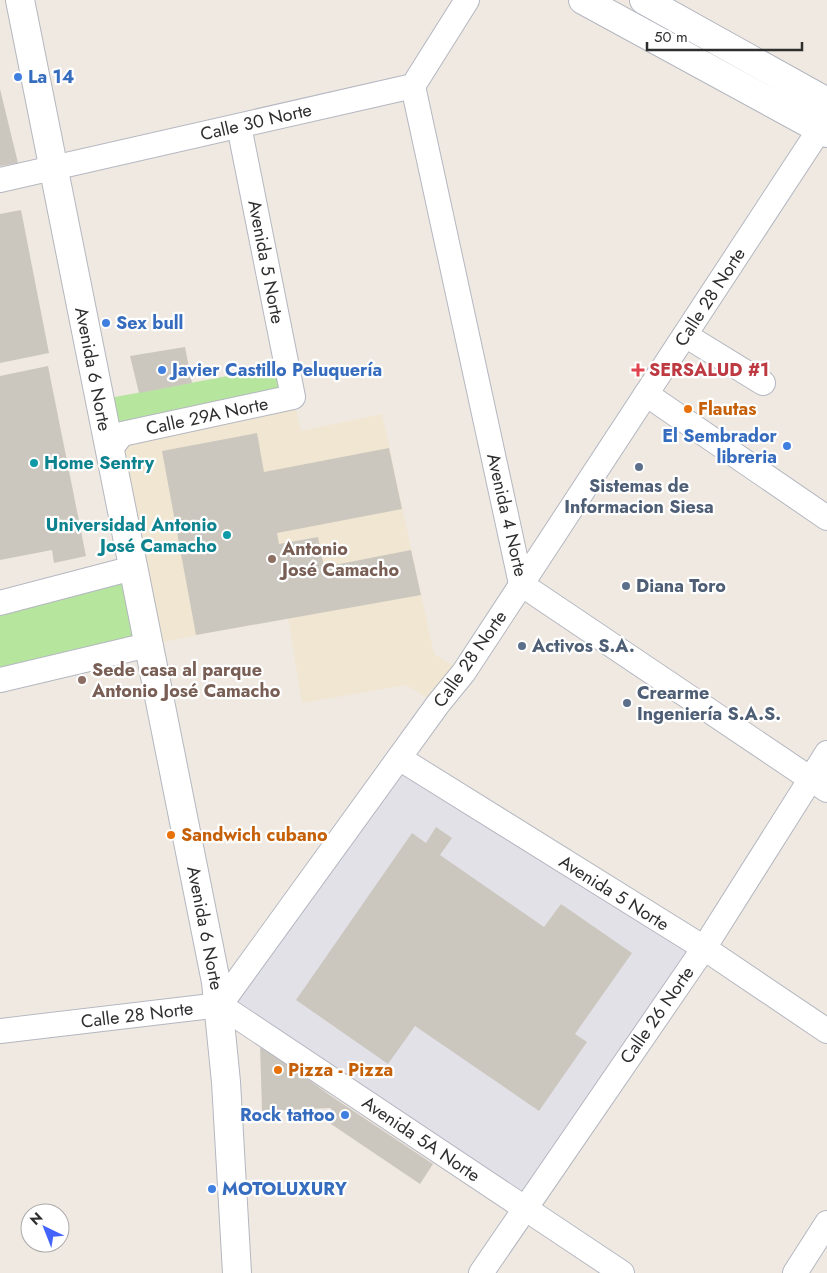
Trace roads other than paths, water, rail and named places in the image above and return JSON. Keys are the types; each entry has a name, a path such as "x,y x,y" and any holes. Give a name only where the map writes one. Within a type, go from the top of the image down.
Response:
{"main road":[{"name":"Avenida 6 Norte","path":"20,0 53,168 111,435 133,568 220,1005 237,1273"},
{"path":"583,0 825,127"},
{"path":"644,0 827,102"}],"street":[{"path":"413,86 468,0"},
{"name":"Calle 30 Norte","path":"0,180 413,86"},
{"name":"Avenida 4 Norte","path":"413,86 522,584 819,785"},
{"name":"Avenida 5 Norte","path":"239,126 293,397"},
{"name":"Calle 28 Norte","path":"0,1031 220,1005 438,704 464,672 685,335 825,127"},
{"path":"685,335 763,383"},
{"path":"646,394 827,518"},
{"name":"Calle 29A Norte","path":"111,435 293,397"},
{"path":"0,603 133,568"},
{"path":"0,680 148,645"},
{"name":"Calle 26 Norte","path":"480,1273 526,1210 704,948 819,785 827,753"},
{"name":"Avenida 5 Norte","path":"399,758 704,948 827,1031"},
{"name":"Avenida 5A Norte","path":"220,1005 622,1273"},
{"path":"795,1273 827,1223"}],"place":[{"name":"La 14","path":"18,77"},
{"name":"Sex bull","path":"106,323"},
{"name":"Javier Castillo Peluquería","path":"162,370"},
{"name":"SERSALUD #1","path":"638,370"},
{"name":"Flautas","path":"688,409"},
{"name":"El Sembrador libreria","path":"787,446"},
{"name":"Home Sentry","path":"34,463"},
{"name":"Sistemas de Informacion Siesa","path":"639,467"},
{"name":"Universidad Antonio José Camacho","path":"227,535"},
{"name":"Antonio José Camacho","path":"272,559"},
{"name":"Diana Toro","path":"626,586"},
{"name":"Activos S.A.","path":"522,646"},
{"name":"Sede casa al parque Antonio José Camacho","path":"82,680"},
{"name":"Crearme Ingeniería S.A.S.","path":"627,703"},
{"name":"Sandwich cubano","path":"171,835"},
{"name":"Pizza - Pizza","path":"278,1070"},
{"name":"Rock tattoo","path":"345,1115"},
{"name":"MOTOLUXURY","path":"212,1189"}]}
